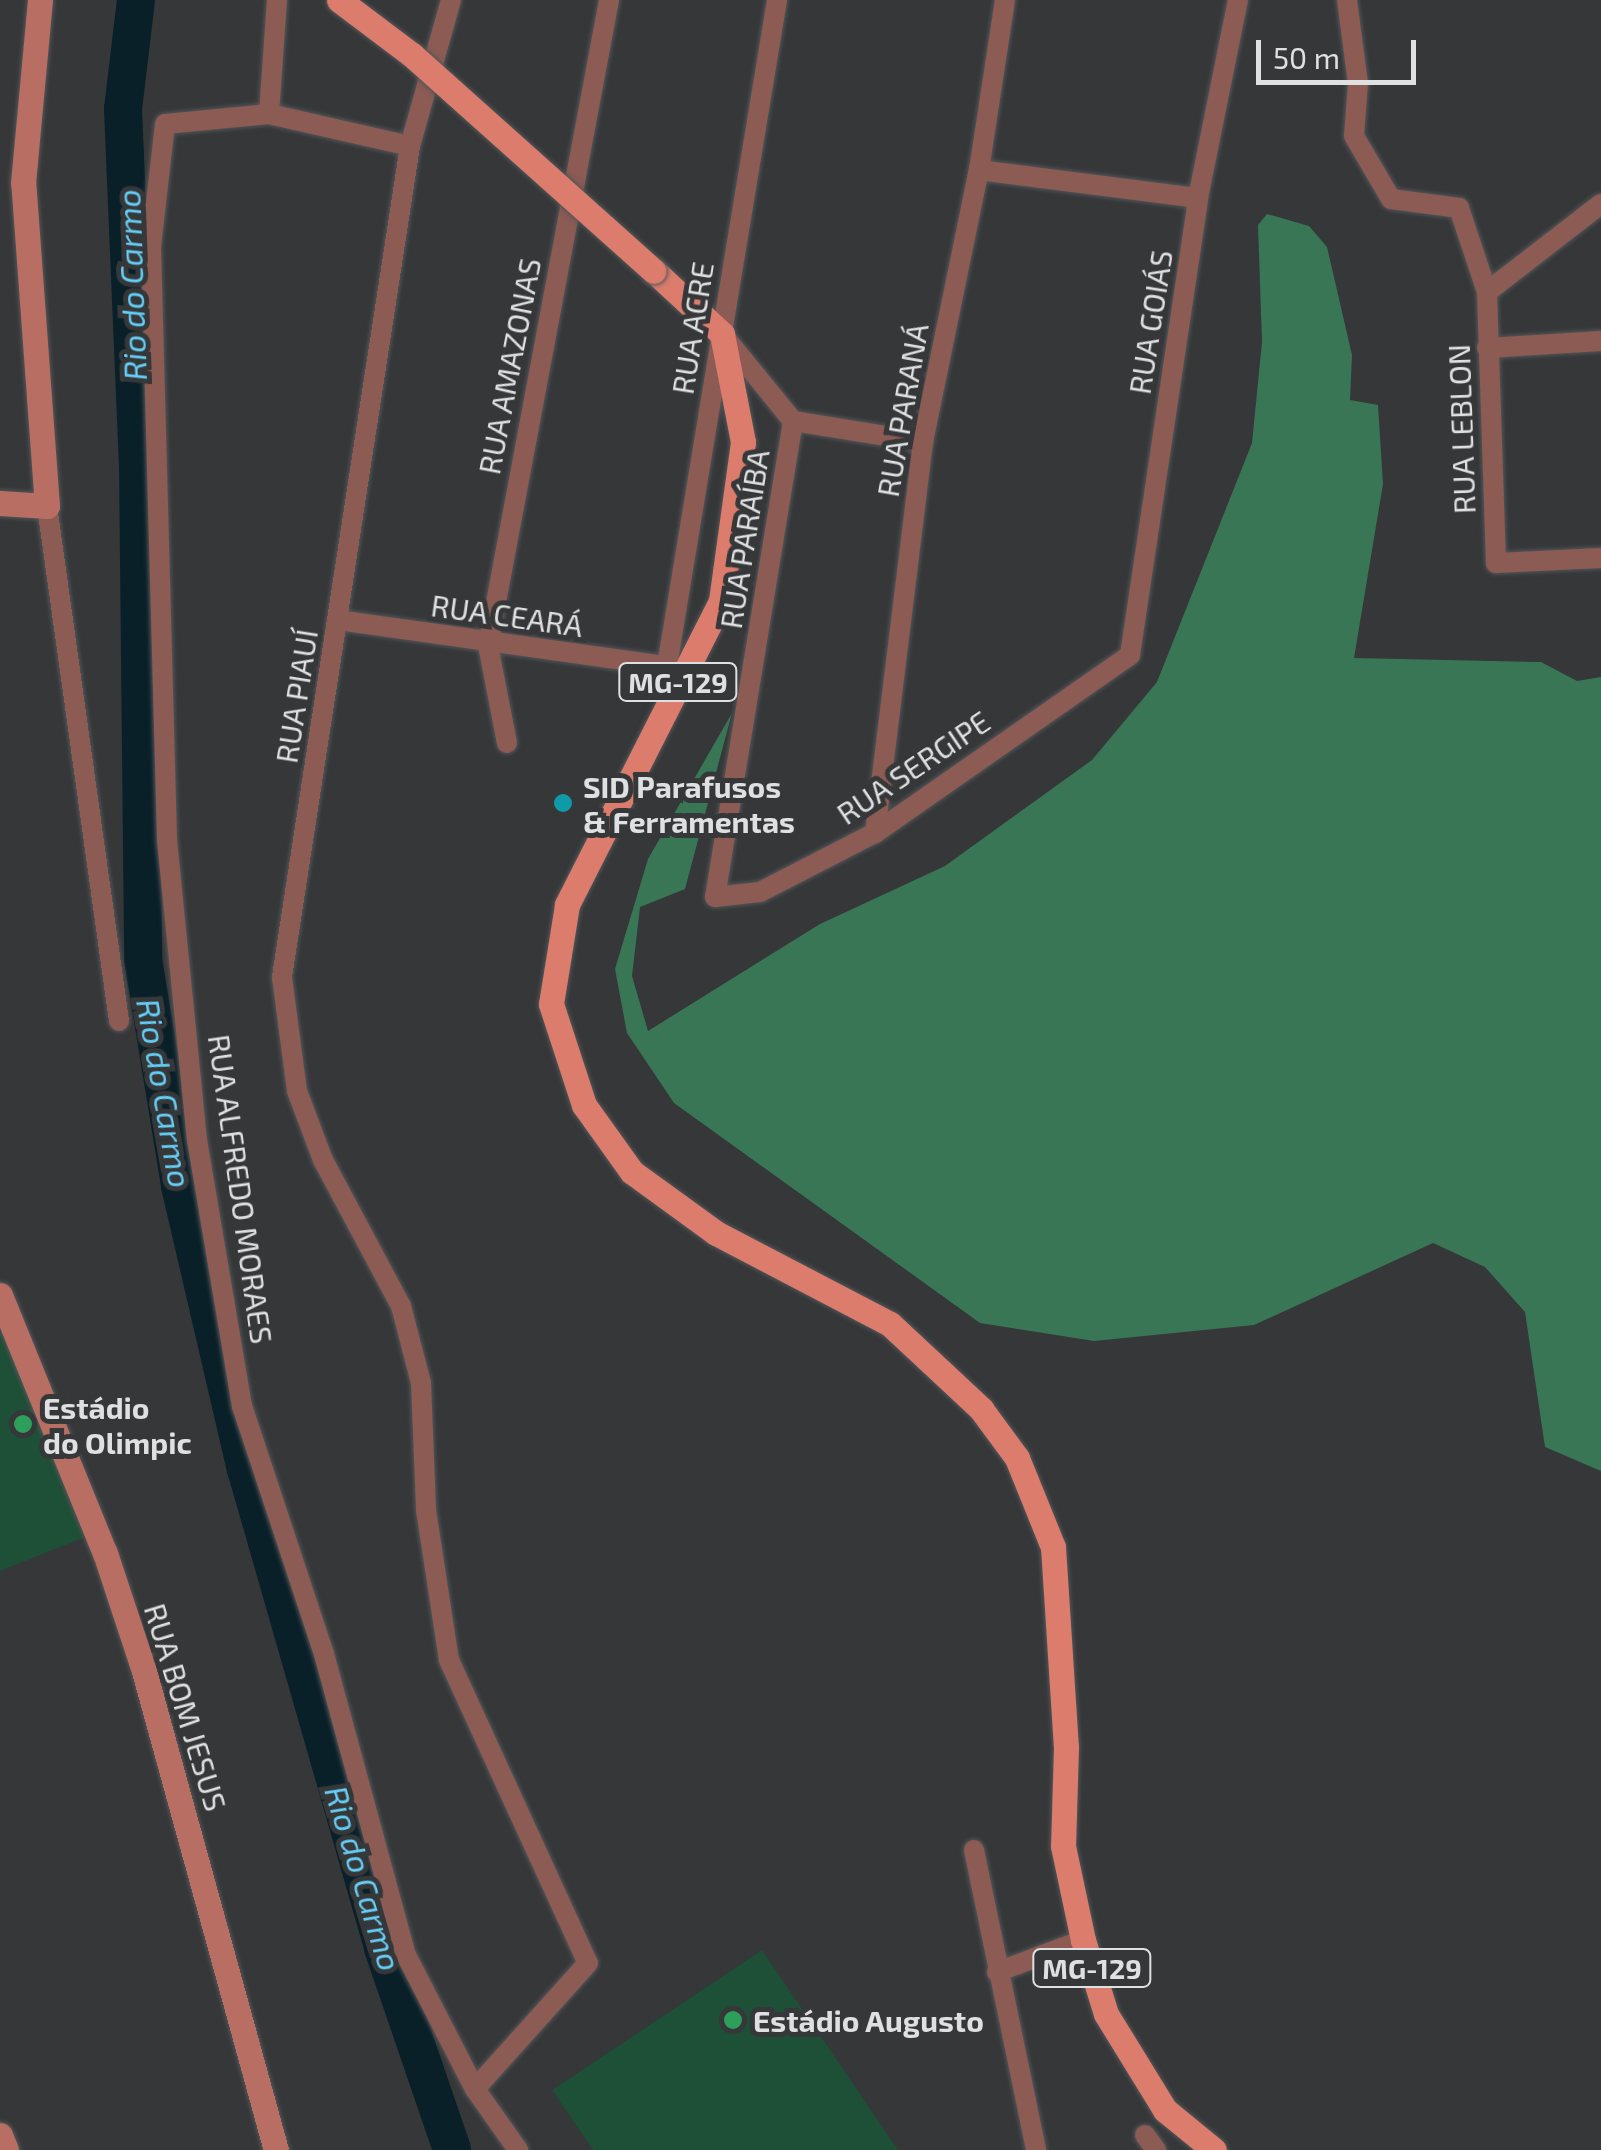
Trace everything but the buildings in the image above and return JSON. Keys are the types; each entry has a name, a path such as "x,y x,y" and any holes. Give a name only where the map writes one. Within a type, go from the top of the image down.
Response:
{"main road":[{"path":"339,0 412,54 722,334"},
{"name":"MG-129","path":"722,334 743,442 722,600 567,905 551,1004 584,1105 632,1172 716,1233 890,1324 981,1409 1018,1458 1053,1546 1066,1748 1063,1846 1084,1940 1106,2014 1165,2110 1214,2150"}],"street":[{"path":"40,0 22,183 47,506 119,1021"},
{"path":"277,0 269,114 410,146"},
{"name":"RUA PIAUÍ","path":"451,0 410,146 282,978 298,1091 324,1160 401,1306 420,1383 426,1510 449,1660 588,1963 475,2089"},
{"name":"RUA AMAZONAS","path":"507,744 488,645 609,0"},
{"name":"RUA ACRE","path":"668,666 777,0"},
{"name":"RUA PARANÁ","path":"875,832 923,442 979,170 1006,0"},
{"name":"RUA GOIÁS","path":"1130,655 1198,198 1238,0"},
{"path":"1346,0 1358,83 1354,136 1392,199 1459,208 1488,292 1601,204"},
{"name":"RUA ALFREDO MORAES","path":"269,114 164,124 151,247 166,840 197,1140 242,1406 324,1654 406,1955 475,2089 518,2150"},
{"path":"979,170 1198,198"},
{"name":"RUA LEBLON","path":"1488,292 1496,563 1601,558"},
{"name":"RUA PARAÍBA","path":"715,897 794,422 722,334"},
{"path":"1487,348 1601,341"},
{"path":"794,422 923,442"},
{"path":"0,503 47,506"},
{"name":"RUA CEARÁ","path":"338,620 488,645 668,666"},
{"name":"RUA SERGIPE","path":"715,897 760,892 875,832 1130,655"},
{"name":"RUA BOM JESUS","path":"0,1295 105,1553 144,1671 276,2150"},
{"path":"974,1850 1036,2150"},
{"path":"997,1972 1084,1940"},
{"path":"1165,2110 1194,2150"},
{"path":"0,2135 6,2150"}],"green space":[{"path":"1267,214 1309,226 1327,247 1352,355 1350,400 1378,405 1383,484 1354,658 1541,662 1577,681 1601,677 1601,1471 1545,1447 1525,1312 1485,1267 1433,1243 1254,1325 1094,1341 980,1323 674,1103 627,1033 615,969 648,859 732,713 685,889 640,907 632,976 648,1031 820,924 945,866 1092,760 1157,682 1252,443 1262,342 1258,225"},
{"name":"Estádio do Olimpic","path":"0,1314 90,1535 0,1571"},
{"name":"Estádio Augusto","path":"762,1950 898,2150 593,2150 552,2090"}],"waterway":[{"name":"Rio do Carmo","path":"136,0 123,109 138,463 143,959 180,1186 246,1469 383,1948 452,2150"}],"place":[{"name":"SID Parafusos & Ferramentas","path":"563,803"},
{"name":"Estádio do Olimpic","path":"23,1424"},
{"name":"Estádio Augusto","path":"733,2020"}]}
